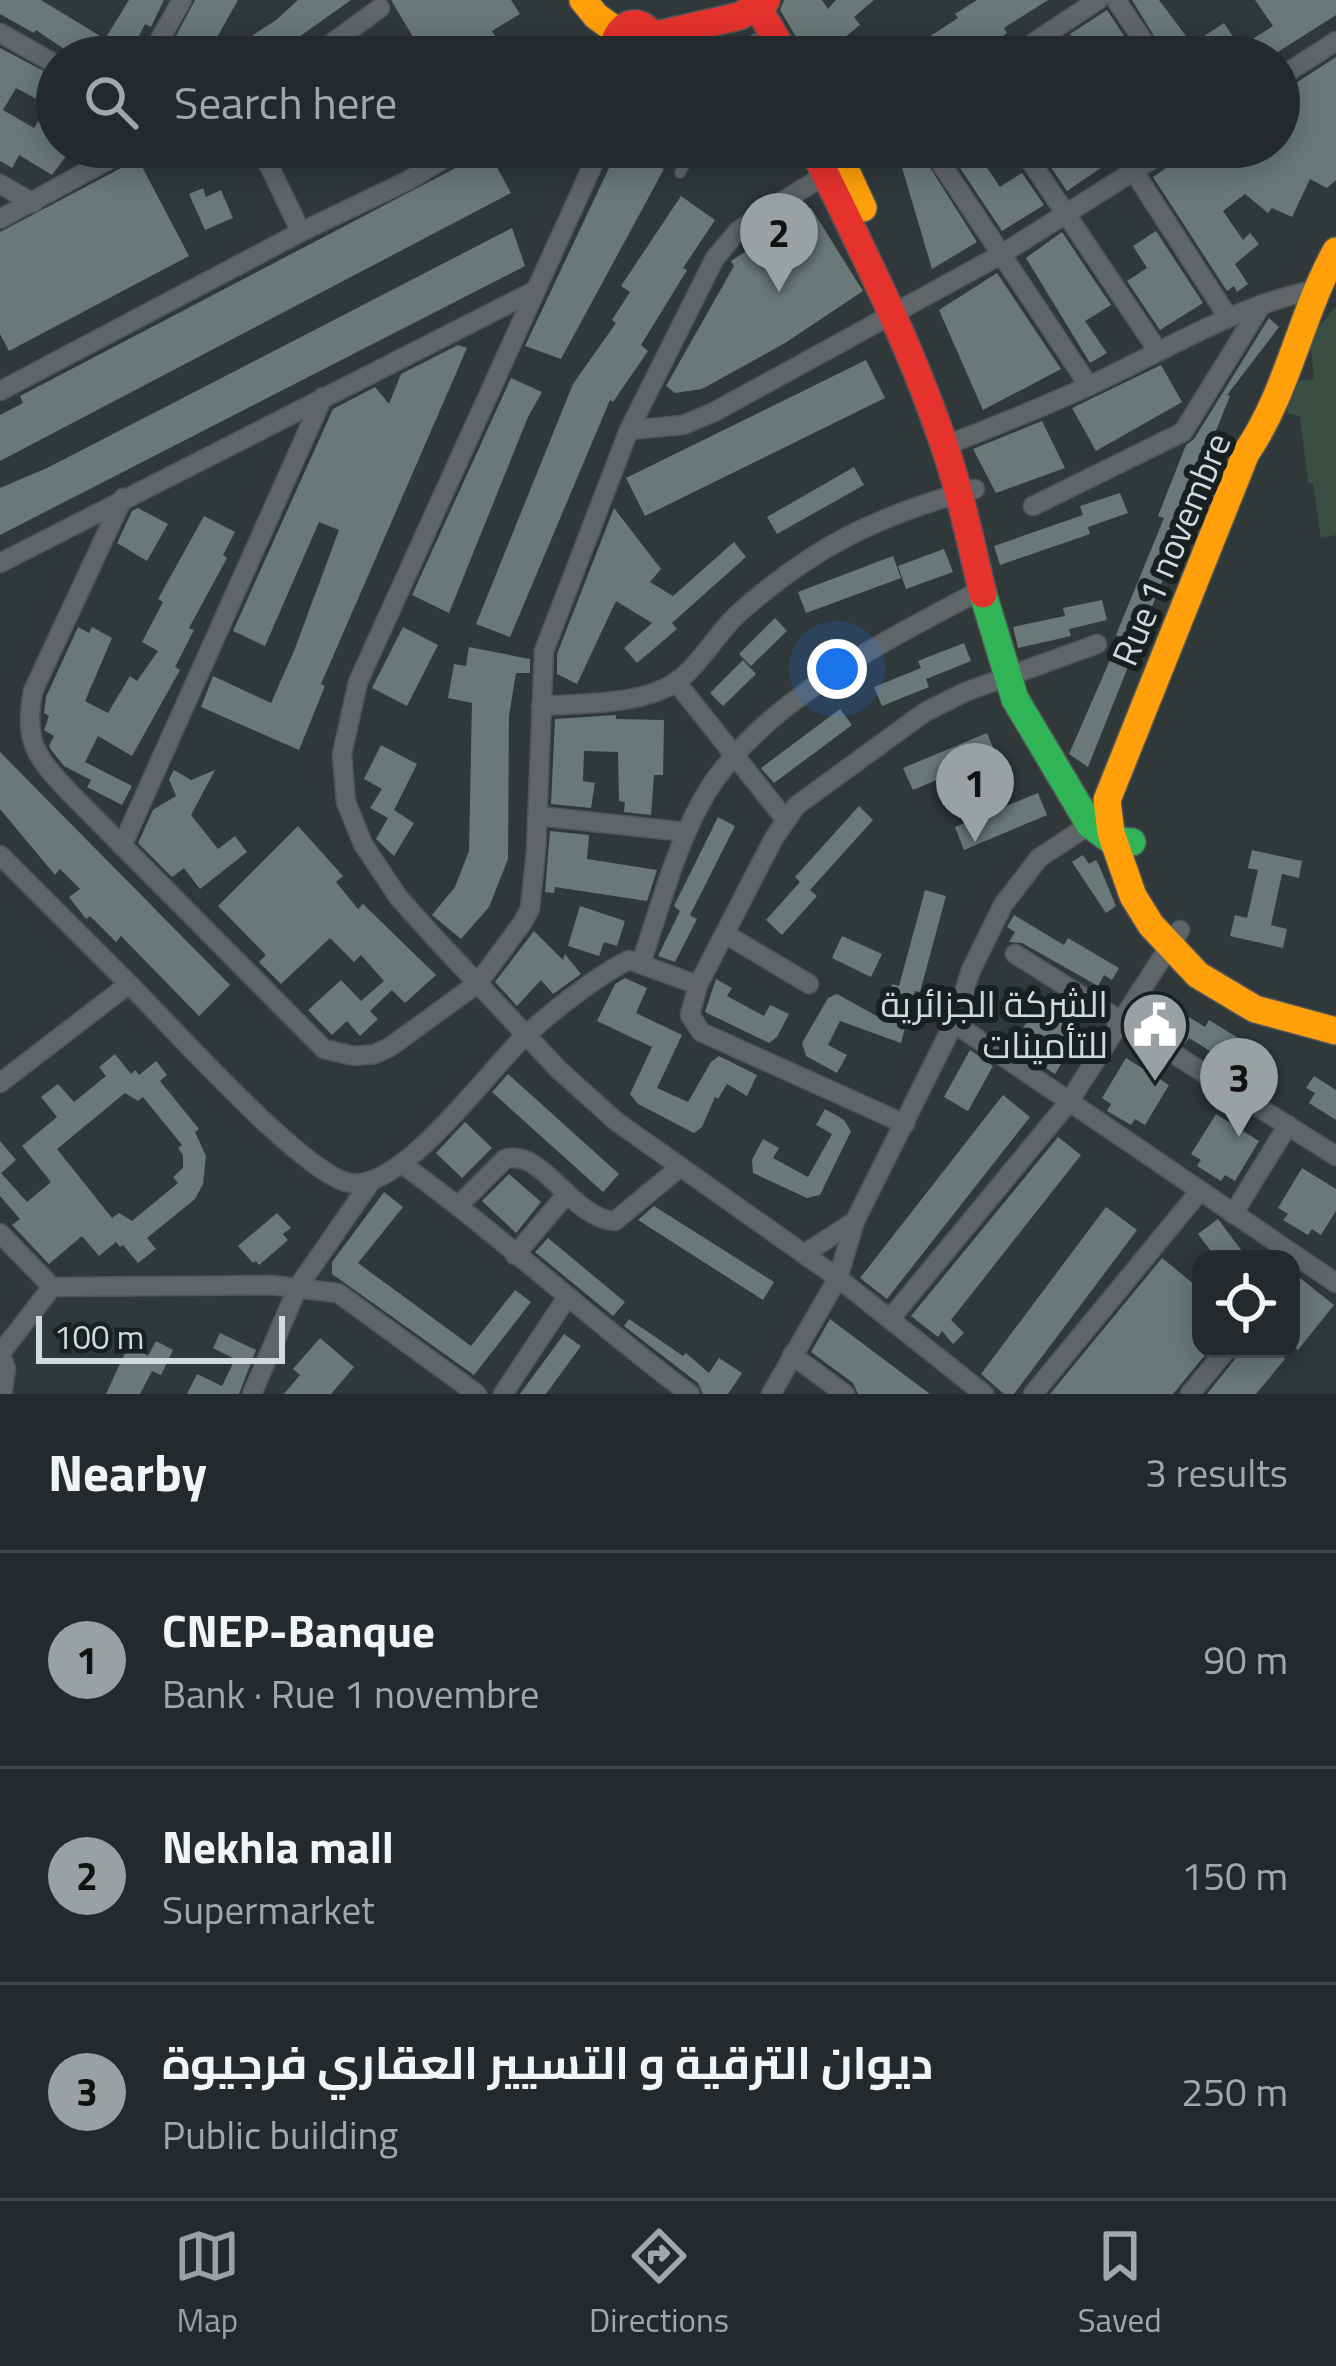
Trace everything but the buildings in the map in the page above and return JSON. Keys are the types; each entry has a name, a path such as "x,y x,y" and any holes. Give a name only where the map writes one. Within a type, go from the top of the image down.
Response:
{"main road":[{"path":"583,0 617,36"},
{"path":"692,36 752,22"},
{"path":"837,168 952,443 1012,639 1015,699 1112,827 1125,878 1184,949 1253,1008 1336,1031"},
{"name":"Rue 1 novembre","path":"1112,827 1107,800 1115,774 1246,454 1267,423 1331,270"},
{"path":"966,491 983,589 1016,675"},
{"path":"1184,949 1233,980 1336,1012"}],"street":[{"path":"162,36 182,0"},
{"path":"1044,36 1098,0"},
{"path":"1116,0 1140,36"},
{"path":"342,36 380,8"},
{"path":"0,33 36,53"},
{"path":"1300,64 1336,41"},
{"path":"0,219 94,168"},
{"path":"270,168 301,232"},
{"path":"0,391 429,168"},
{"path":"591,168 358,682 342,754 346,802 363,844 399,898 559,1070 617,1122 838,1278 984,1394"},
{"path":"123,498 33,691 28,719 33,747 46,767 312,1039 336,1054 375,1054 478,983 530,909 544,651 629,430 715,258 738,231 828,168"},
{"path":"944,168 1089,386"},
{"path":"1037,168 1158,351"},
{"path":"1133,168 1228,317"},
{"path":"629,430 682,425 714,412 1002,254 1140,168"},
{"path":"0,184 33,202"},
{"path":"952,443 1089,386 1331,270"},
{"path":"1283,296 1331,270"},
{"path":"0,563 532,292"},
{"path":"1033,506 1183,432 1262,304"},
{"path":"122,846 322,397"},
{"path":"541,706 630,698 676,683 734,617 821,550 883,516 966,491"},
{"path":"641,963 686,832 700,802 734,755 787,709 863,656 983,589"},
{"path":"905,1124 701,1032 690,1015 698,985 785,820 826,782 925,712 1097,644"},
{"path":"676,683 785,820"},
{"path":"538,816 686,832"},
{"path":"771,1394 838,1278 855,1221 954,1023 971,970 1003,904 1040,858 1112,827"},
{"path":"0,855 316,1165 346,1182 372,1180 403,1165 527,1034 626,961 698,985"},
{"path":"727,935 809,984"},
{"path":"890,1319 1068,1103 1122,1022 1184,949"},
{"path":"1015,954 1336,1156"},
{"path":"0,1083 129,984"},
{"path":"954,1023 1233,1214 1278,1250"},
{"path":"1233,1214 1288,1125"},
{"path":"458,1206 505,1159 514,1156 535,1164 594,1218 615,1221 679,1168"},
{"path":"403,1165 690,1394"},
{"path":"252,1394 298,1286 372,1180"},
{"path":"1033,1394 1199,1192"},
{"path":"515,1255 566,1195"},
{"path":"804,1254 855,1221"},
{"path":"0,1233 52,1287 298,1286 345,1296 477,1394"},
{"path":"1300,1266 1336,1283"},
{"path":"2,1394 5,1370 0,1354 52,1287"},
{"path":"503,1394 566,1299"},
{"path":"792,1354 845,1394"},
{"path":"1190,1394 1220,1358"}],"lane":[{"path":"680,173 683,168"}],"green space":[{"path":"1336,307 1336,535 1321,538 1300,416 1287,413 1293,382 1314,379 1310,337"}],"traffic: fast":[{"path":"983,594 1015,699 1090,825 1111,840 1132,842"}],"traffic: slow":[{"path":"583,0 618,32"},
{"path":"845,168 863,208"},
{"path":"1336,251 1273,405 1246,453 1107,800 1111,833 1133,896 1151,925 1198,975 1255,1009 1336,1031"}],"traffic: jam":[{"path":"652,36 740,16 766,0"},
{"path":"756,5 774,36"},
{"path":"618,36 633,24 652,36"},
{"path":"822,168 920,379 954,476 983,594"}],"place":[{"name":"Nekhla mall","path":"779,292"},
{"name":"CNEP-Banque","path":"975,842"},
{"name":"الشركة الجزائرية للتأمينات","path":"1155,1084"},
{"name":"ديوان الترقية و التسيير العقاري فرجيوة","path":"1239,1137"}]}
